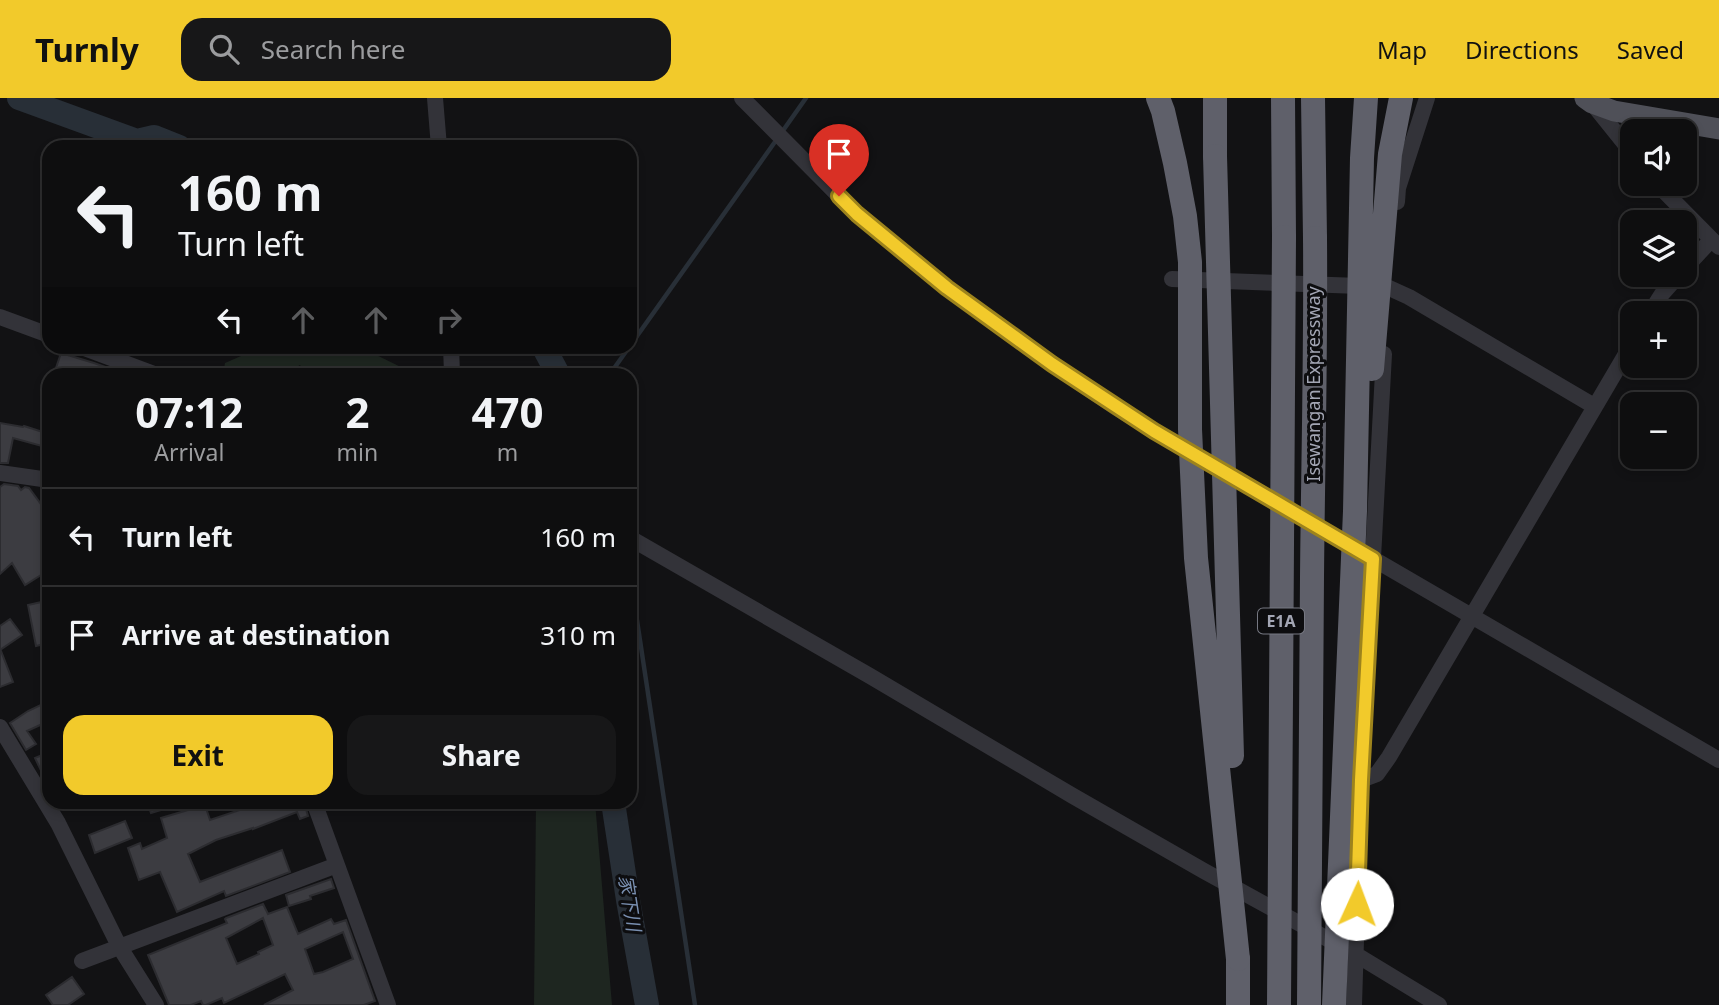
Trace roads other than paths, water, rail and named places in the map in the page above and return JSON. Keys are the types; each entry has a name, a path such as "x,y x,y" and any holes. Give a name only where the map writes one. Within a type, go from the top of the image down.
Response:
{"highway":[{"path":"1158,98 1175,163 1190,262 1190,429 1196,558 1238,959"},
{"path":"1215,98 1238,1005"},
{"name":"Isewangan Expressway","path":"1279,1005 1284,352 1283,98"},
{"name":"Isewangan Expressway","path":"1309,1005 1316,347 1313,98"},
{"path":"1335,1005 1366,98"},
{"path":"1354,510 1376,338 1390,155 1401,98"}],"main road":[{"path":"1589,100 1614,111 1719,130"}],"street":[{"path":"435,98 438,140"},
{"path":"742,98 857,214 947,288 1115,407 1719,760"},
{"path":"1354,1005 1361,780 1387,287 1398,188 1426,98"},
{"path":"1589,100 1620,138"},
{"path":"1669,196 1715,243 1697,258"},
{"path":"1172,279 1387,287 1409,297 1594,406"},
{"path":"1658,301 1669,287"},
{"path":"0,317 42,332"},
{"path":"100,354 138,368"},
{"path":"1361,780 1377,774 1388,757 1620,363"},
{"path":"0,472 42,479"},
{"path":"637,542 1085,803 1355,954 1439,1005"},
{"path":"0,727 42,797"},
{"path":"50,809 119,946 156,1005"},
{"path":"317,809 388,1005"},
{"path":"82,961 337,865"}],"waterway":[{"name":"家下川","path":"19,98 134,140"},
{"path":"782,132 806,98"},
{"name":"家下川","path":"141,140 154,137 162,140"},
{"path":"637,336 777,139"},
{"name":"家下川","path":"547,354 555,368"},
{"path":"614,368 624,354"},
{"path":"637,620 695,1005"},
{"name":"家下川","path":"614,809 647,1005"}]}
